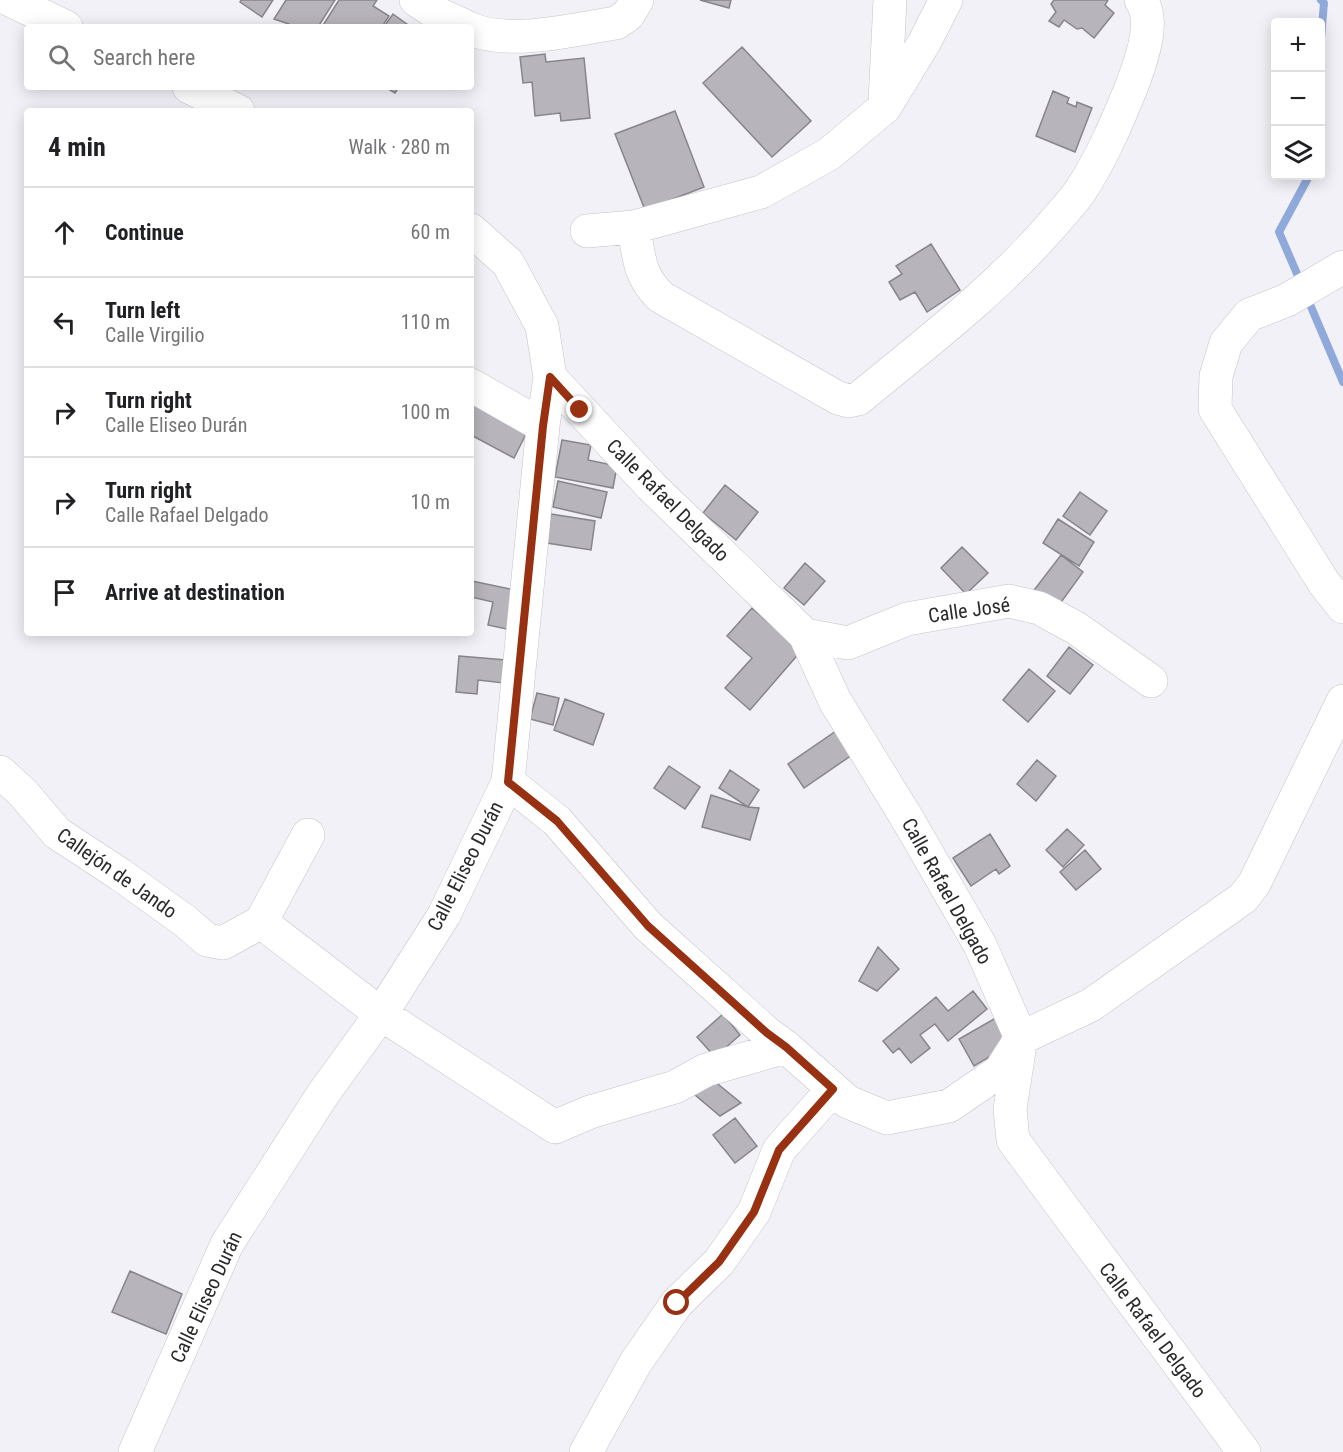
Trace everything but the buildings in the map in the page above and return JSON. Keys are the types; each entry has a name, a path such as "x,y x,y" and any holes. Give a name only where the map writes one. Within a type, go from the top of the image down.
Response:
{"street":[{"path":"10,0 60,24"},
{"path":"416,0 436,13 460,24"},
{"path":"474,30 521,37 616,23 628,15 637,0"},
{"path":"885,107 890,0"},
{"path":"587,231 634,227 761,192 829,154 885,107 924,43 946,0"},
{"path":"634,227 642,269 649,285 661,297 838,398 849,401 858,399 969,308 1025,256 1080,191 1113,135 1137,70 1149,23 1147,12 1141,1"},
{"path":"195,90 232,108"},
{"name":"Calle Eliseo Durán","path":"135,1452 227,1244 323,1094 381,1014 444,915 508,782 543,426 550,377 542,326 537,315 508,263 474,233"},
{"path":"1343,267 1287,300 1249,315 1226,343 1216,376 1215,409 1324,583 1343,607"},
{"name":"Calle Rafael Delgado","path":"550,377 651,486 805,635 835,701 908,820 980,945 1021,1038 1010,1109 1013,1140 1244,1452"},
{"path":"474,386 543,426"},
{"name":"Calle José","path":"805,635 848,643 907,619 1009,601 1039,608 1076,628 1151,681"},
{"path":"508,782 557,821 648,926 767,1033 848,1102 887,1118 949,1106 1000,1071 1021,1038 1091,1005 1243,898 1254,884 1343,701"},
{"name":"Callejón de Jando","path":"0,772 23,793 57,833 185,921 207,939 223,944 261,922"},
{"path":"308,835 261,922 381,1014 555,1127 590,1112 675,1087 706,1070 786,1047"},
{"path":"586,1452 636,1362 677,1303 719,1262 754,1212 779,1150 833,1089"}],"waterway":[{"path":"1321,0 1324,3 1323,18"},
{"path":"1301,283 1279,232 1307,180"},
{"path":"1306,295 1343,382"}],"route":[{"path":"580,410 550,377 543,426 508,782 557,821 648,926 833,1089 779,1150 754,1212 719,1262 677,1303"}]}
